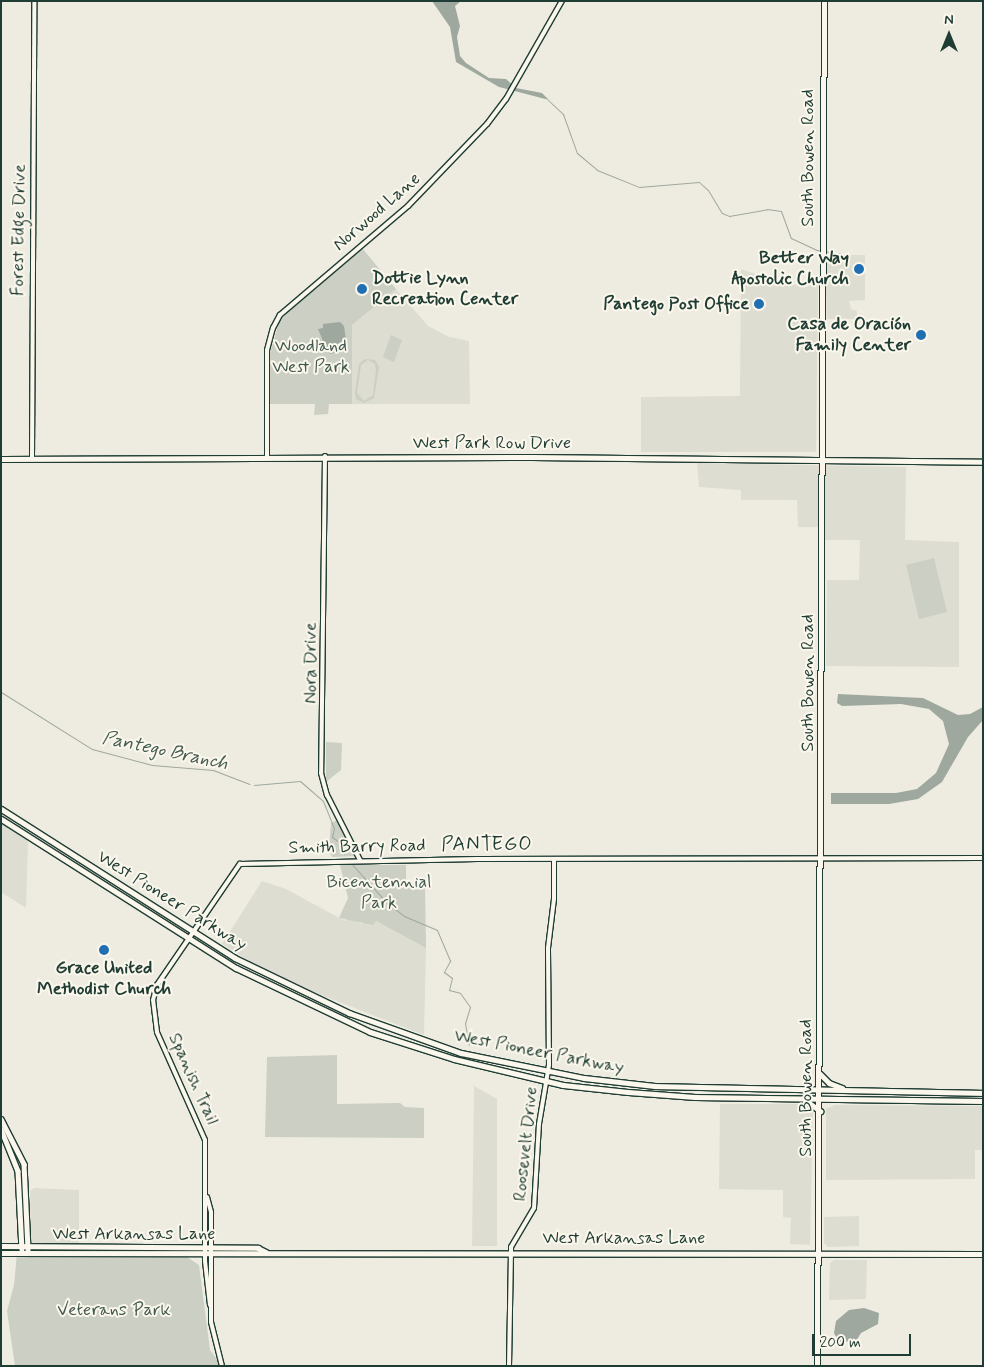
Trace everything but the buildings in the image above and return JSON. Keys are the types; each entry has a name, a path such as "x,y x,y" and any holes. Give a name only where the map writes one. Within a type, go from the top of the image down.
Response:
{"main road":[{"name":"South Bowen Road","path":"817,1366 820,1111 824,1"},
{"name":"West Park Row Drive","path":"1,459 324,456 983,462"},
{"name":"West Pioneer Parkway","path":"1,809 193,932 286,984 360,1018 461,1053 548,1072 683,1088 983,1093"},
{"name":"West Pioneer Parkway","path":"1,819 188,939 270,985 370,1032 454,1059 546,1081 688,1096 983,1101"},
{"path":"820,1074 829,1083 850,1091"},
{"path":"918,1100 920,1092"},
{"path":"800,1099 812,1103 820,1111"},
{"path":"1,1119 24,1164 28,1254"},
{"path":"1,1129 18,1172 22,1253"},
{"name":"West Arkansas Lane","path":"1,1246 258,1248 266,1252"},
{"name":"West Arkansas Lane","path":"1,1253 510,1252 983,1254"}],"street":[{"name":"Forest Edge Drive","path":"32,458 34,1"},
{"name":"Norwood Lane","path":"267,456 267,350 273,328 280,315 408,206 482,130 509,93 562,1"},
{"name":"Nora Drive","path":"324,456 321,773 327,795 360,860"},
{"name":"Smith Barry Road","path":"157,1032 152,1013 154,994 188,939 240,864 360,860 983,858"},
{"name":"Roosevelt Drive","path":"509,1366 510,1252 534,1208 539,1124 548,1072 548,948 554,899 554,859"},
{"name":"Spanish Trail","path":"157,1032 204,1134 211,1248 210,1305"},
{"name":"Spanish Trail","path":"207,1197 205,1254 210,1305 222,1366"}],"shaded area":[{"path":"432,1 461,1 455,6 460,26 457,37 460,56 466,63 489,78 506,79 516,88 542,93 549,100 499,87 456,62 450,27"},
{"path":"825,255 865,255 865,300 849,301 851,309 857,311 857,319 827,319"},
{"path":"741,269 787,285 818,285 816,452 641,452 641,397 740,396"},
{"path":"396,289 428,326 449,337 469,341 470,404 352,404 352,325"},
{"path":"340,322 344,326 346,339 336,345 337,352 330,354 329,349 320,348 319,342 323,341 318,329 323,328 323,324"},
{"path":"697,463 906,467 905,540 959,542 959,667 826,666 827,580 859,580 860,540 824,540 824,527 798,527 797,500 741,500 741,490 699,487"},
{"path":"838,694 923,698 958,715 970,714 983,707 983,720 968,737 942,782 918,799 889,804 831,804 831,793 896,793 917,789 936,773 949,744 943,721 929,709 901,704 842,706 837,703"},
{"path":"1,822 28,839 26,908 1,892"},
{"path":"262,881 286,889 345,921 347,917 362,924 364,921 376,921 426,948 424,1035 275,977 222,944"},
{"path":"474,1086 497,1099 497,1246 472,1246"},
{"path":"720,1104 803,1104 813,1109 810,1245 790,1244 791,1218 783,1217 783,1190 719,1189"},
{"path":"835,1105 983,1106 983,1150 975,1150 975,1179 826,1180 826,1109"},
{"path":"34,1188 79,1190 79,1243 33,1243 31,1240 30,1191"},
{"path":"859,1216 859,1246 828,1247 824,1243 824,1217"},
{"path":"834,1260 867,1260 866,1299 829,1300 830,1263"},
{"path":"864,1308 879,1313 878,1324 861,1333 856,1341 839,1342 834,1333 836,1321 849,1310"}],"green space":[{"name":"Woodland West Park","path":"362,248 396,289 352,325 352,404 329,404 328,414 314,415 315,404 269,404 270,353 279,322 306,294"},
{"path":"391,335 402,340 394,362 383,357"},
{"path":"365,359 375,360 379,367 374,398 364,403 356,399 355,393 359,364","holes":["368,360 375,364 373,395 364,401 357,393 361,365"]},
{"path":"934,558 947,612 919,619 906,565"},
{"path":"326,742 342,743 341,770 326,782"},
{"name":"Bicentennial Park","path":"339,819 355,852 355,856 332,857 329,849 331,823"},
{"name":"Bicentennial Park","path":"340,865 406,865 406,885 425,885 426,948 376,921 373,925 339,918 348,898"},
{"path":"337,1055 337,1104 400,1103 405,1107 424,1108 424,1138 265,1137 267,1057"},
{"name":"Veterans Park","path":"17,1253 184,1255 199,1265 210,1350 222,1366 15,1366 7,1311 14,1285"}],"waterway":[{"path":"548,100 563,114 577,153 597,170 639,187 699,182 708,190 722,213 729,216 767,209 781,211 791,238 817,250 842,254"},
{"name":"Pantego Branch","path":"1,692 92,749 152,765 213,770 249,784"},
{"name":"Pantego Branch","path":"254,785 300,781 323,801 334,828 332,837 342,844 344,854"},
{"name":"Pantego Branch","path":"350,862 387,903 404,916 437,930 450,961 444,972 452,978 449,990 460,993 470,1007 465,1023 469,1045"}],"place":[{"name":"Better Way Apostolic Church","path":"859,269"},
{"name":"Dottie Lynn Recreation Center","path":"362,289"},
{"name":"Pantego Post Office","path":"759,304"},
{"name":"Casa de Oración Family Center","path":"921,335"},
{"name":"Grace United Methodist Church","path":"104,950"}],"district":[{"name":"PANTEGO","path":"487,844"}]}
